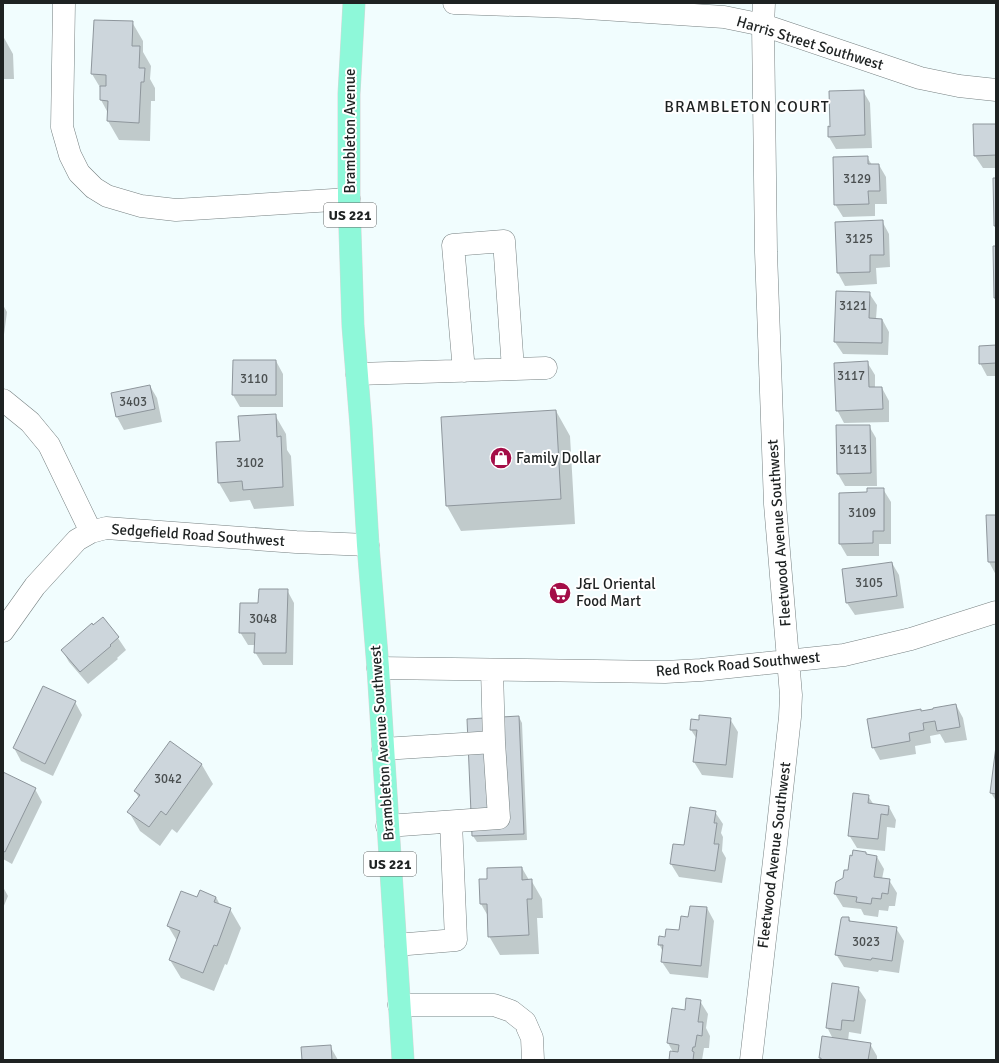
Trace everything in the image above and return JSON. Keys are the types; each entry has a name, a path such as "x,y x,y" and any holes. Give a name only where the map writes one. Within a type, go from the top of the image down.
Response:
{"main road":[{"name":"Brambleton Avenue","path":"354,3 349,94 349,199 351,283 361,426"},
{"name":"Brambleton Avenue Southwest","path":"361,426 403,1060"}],"street":[{"path":"64,3 62,127 70,155 79,173 94,188 107,196 141,206 176,210 349,199"},
{"name":"Harris Street Southwest","path":"454,3 572,5 724,17 763,25 920,78 959,86 996,90"},
{"name":"Fleetwood Avenue Southwest","path":"750,1060 790,717 791,695 775,504 766,252 764,3"},
{"path":"464,371 453,245 504,241 513,369"},
{"path":"357,374 546,368"},
{"path":"3,400 30,422 49,445 91,532"},
{"name":"Sedgefield Road Southwest","path":"3,631 35,586 77,540 91,532 106,528 296,542 368,545"},
{"name":"Red Rock Road Southwest","path":"378,668 665,672 701,670 844,655 911,640 996,612"},
{"path":"387,826 499,818 494,742 492,670"},
{"path":"383,749 494,742"},
{"path":"396,946 456,940 451,822"},
{"path":"399,1005 494,1005 511,1011 525,1022 532,1038 533,1060"}],"building":[{"path":"94,20 133,21 132,46 140,46 139,68 145,68 144,82 141,82 139,123 107,121 108,101 100,100 100,86 106,86 106,75 91,74"},
{"path":"864,90 865,135 828,137 828,126 830,127 829,91"},
{"path":"973,124 996,124 996,155 974,156"},
{"path":"868,156 868,164 879,164 880,191 868,191 869,204 834,205 833,157"},
{"path":"993,178 996,178 996,226 994,226"},
{"path":"883,220 884,255 870,255 870,272 837,273 835,222"},
{"path":"993,246 996,246 996,298 994,298"},
{"path":"836,291 870,292 869,318 882,319 882,343 834,342"},
{"path":"996,345 996,363 979,364 979,346"},
{"path":"233,360 276,360 276,395 232,395"},
{"path":"868,361 869,387 882,387 883,409 836,411 834,363"},
{"path":"150,385 155,409 116,417 111,393"},
{"name":"Family Dollar","path":"556,410 561,499 446,506 441,417"},
{"path":"276,414 277,437 281,436 283,487 243,490 242,481 218,483 216,442 240,441 238,416"},
{"path":"836,425 870,425 871,473 837,474"},
{"path":"867,488 884,488 884,531 873,531 873,543 839,544 839,493 867,492"},
{"path":"986,515 996,515 996,562 988,562"},
{"path":"892,562 897,596 846,603 842,569"},
{"path":"259,589 288,589 286,653 254,653 255,633 239,633 240,603 258,603"},
{"path":"103,617 119,637 110,645 111,646 80,672 61,650 92,623 93,625"},
{"path":"43,686 76,701 45,764 13,748"},
{"path":"956,704 960,727 937,731 935,721 923,723 924,730 909,733 910,741 872,748 867,719"},
{"path":"699,715 731,718 726,765 693,762 697,730 690,730 691,719 699,720"},
{"path":"519,716 524,834 472,836 467,719"},
{"path":"170,741 202,764 166,815 161,811 149,827 127,812 140,795 134,791"},
{"path":"996,746 996,794 990,793"},
{"path":"3,772 36,788 5,852 3,851"},
{"path":"853,793 869,795 868,803 889,806 888,815 881,814 878,839 848,836"},
{"path":"690,807 716,811 714,823 717,823 714,844 719,844 715,871 670,864 673,844 684,845"},
{"path":"853,850 866,852 866,854 877,856 874,877 890,879 888,894 882,893 881,899 872,898 871,904 856,902 857,897 834,894 836,882 843,878 844,870 848,870 850,855 852,856"},
{"path":"522,867 522,880 532,879 532,899 527,899 529,935 488,937 487,904 480,904 479,879 487,879 487,868"},
{"path":"200,890 216,897 214,902 231,908 217,946 214,945 203,973 169,960 180,931 167,926 181,891 197,897"},
{"path":"690,906 707,907 701,966 661,962 663,945 658,945 659,936 665,937 666,929 679,930 681,916 688,917"},
{"path":"842,917 849,917 849,921 897,927 892,961 872,958 871,960 835,955"},
{"path":"832,983 859,987 854,1021 842,1020 841,1030 826,1028"},
{"path":"686,998 701,1000 698,1022 703,1022 702,1036 697,1035 695,1047 693,1047 692,1051 694,1052 693,1060 669,1060 670,1051 678,1052 679,1045 667,1043 672,1008 685,1010"},
{"path":"822,1036 871,1043 868,1060 821,1060 821,1058 819,1058"},
{"path":"331,1045 332,1060 302,1060 301,1047"}],"place":[{"name":"Family Dollar","path":"501,458"},
{"name":"J&L Oriental Food Mart","path":"560,593"}],"district":[{"name":"BRAMBLETON COURT","path":"747,106"}]}
